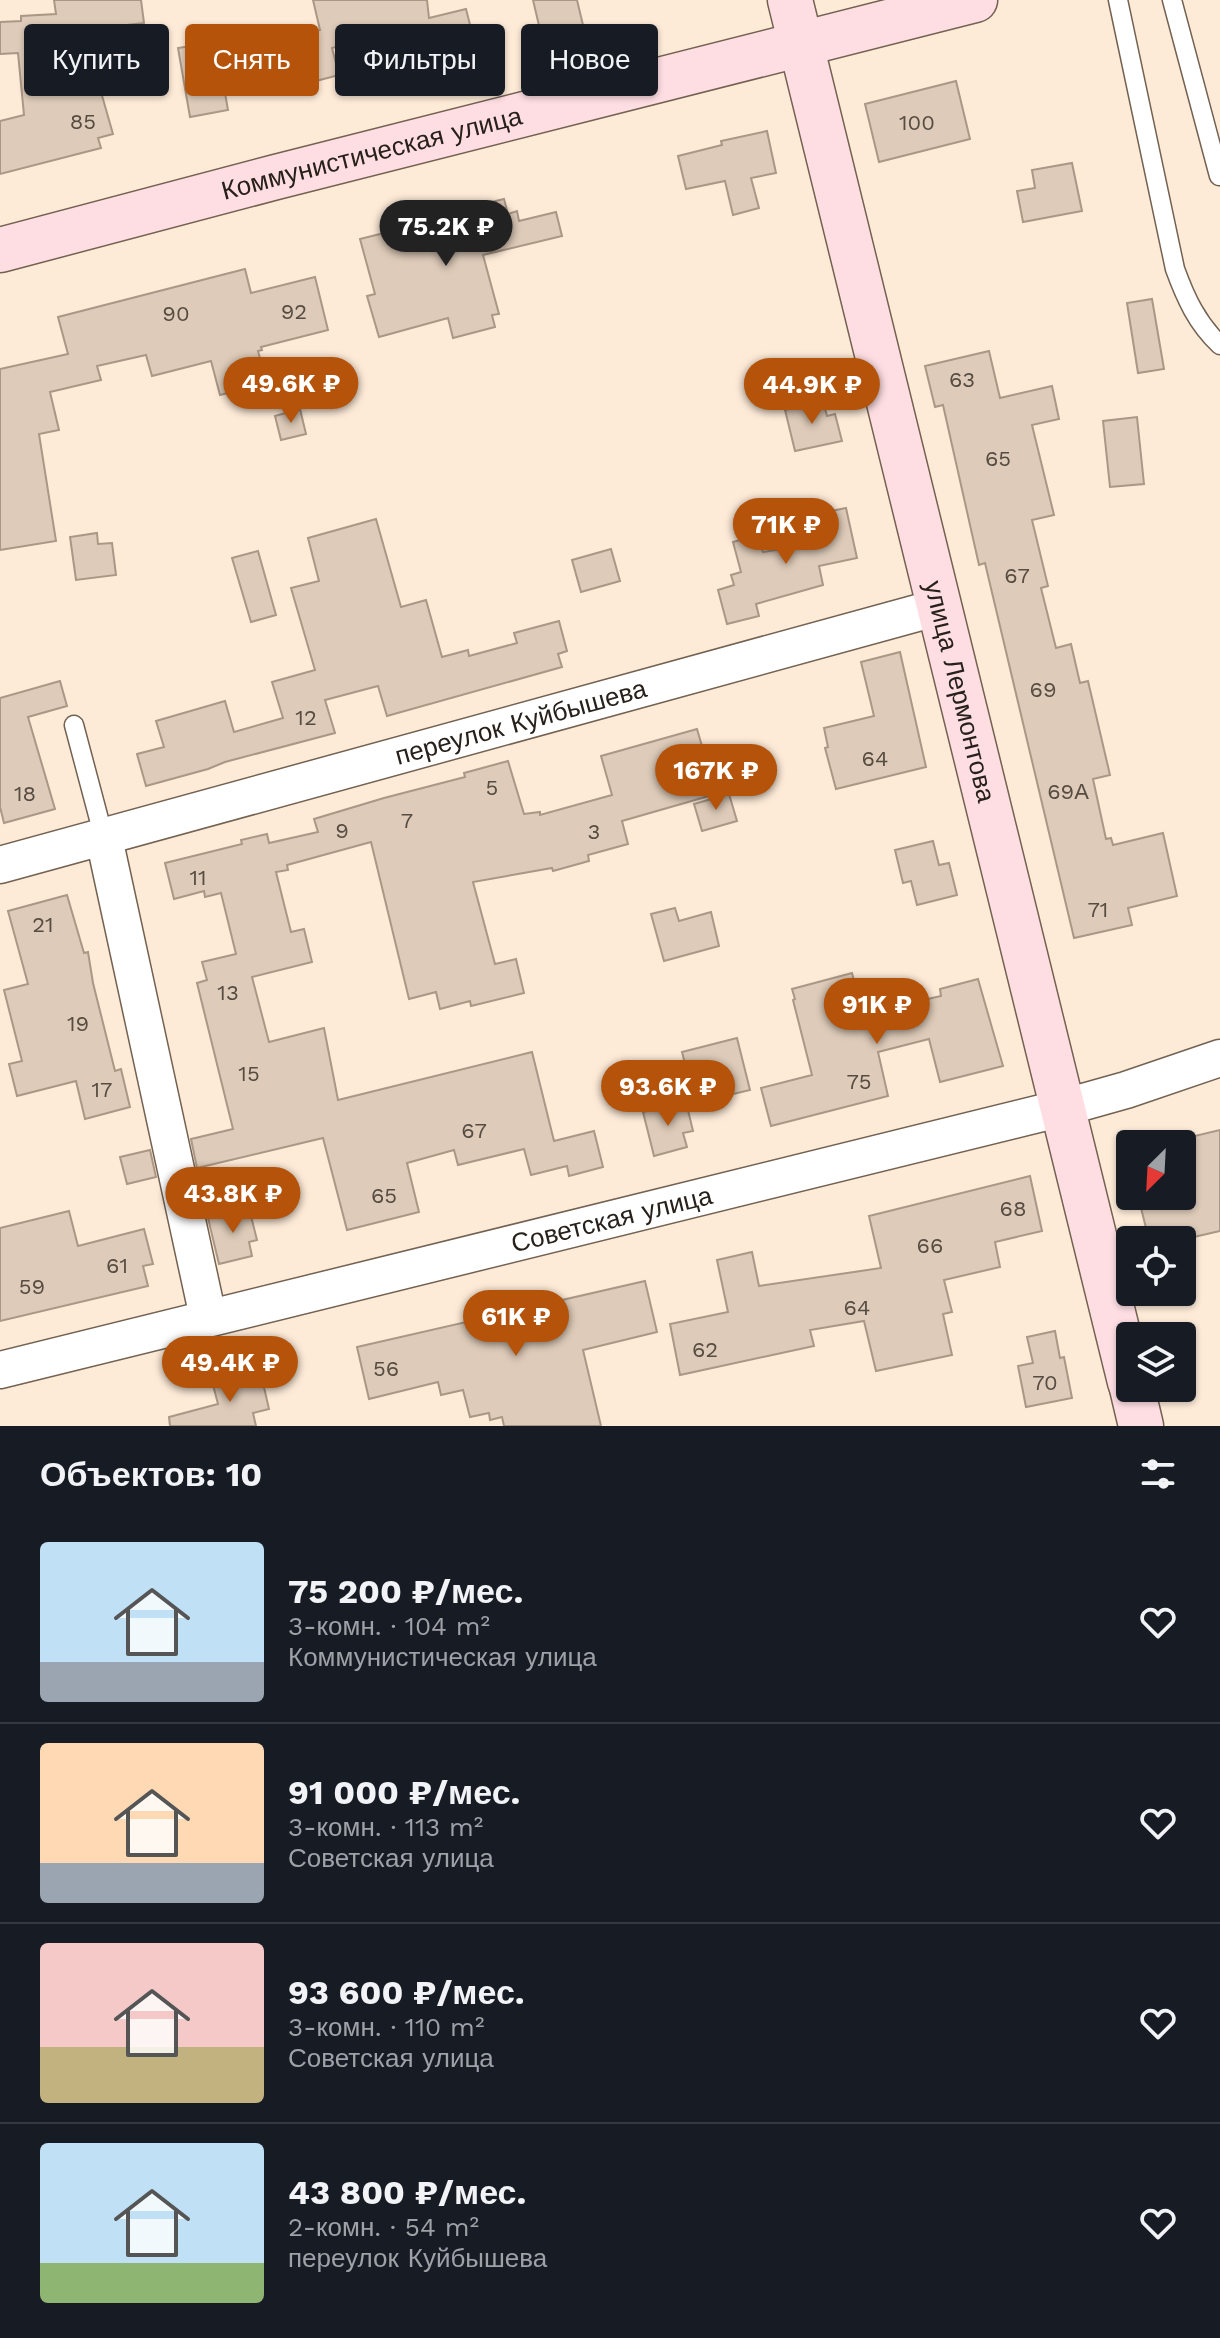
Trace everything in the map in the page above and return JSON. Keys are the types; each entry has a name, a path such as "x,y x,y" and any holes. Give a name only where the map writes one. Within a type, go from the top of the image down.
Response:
{"main road":[{"name":"улица Лермонтова","path":"790,0 1116,1326"},
{"name":"Коммунистическая улица","path":"0,250 975,0"},
{"path":"1135,1402 1141,1426"}],"street":[{"name":"переулок Куйбышева","path":"0,865 939,607"},
{"path":"104,838 208,1317"},
{"name":"Советская улица","path":"0,1370 1062,1108 1220,1058"}],"lane":[{"path":"1118,0 1175,269 1187,301 1204,330 1220,345"},
{"path":"1172,0 1219,176"},
{"path":"74,725 104,838"}],"building":[{"path":"54,0 141,0 144,23 24,24 24,96 102,96 113,134 98,138 101,148 0,174 0,121 24,115 18,53 0,54 0,22 21,21 21,16 56,14"},
{"path":"313,0 427,0 429,18 466,9 470,24 335,24 335,47 332,48 335,76 319,80 319,24"},
{"path":"533,0 577,0 583,24 539,24"},
{"path":"185,47 185,88 178,48"},
{"path":"956,81 970,139 879,162 865,104"},
{"path":"186,96 226,96 228,110 190,117"},
{"path":"767,131 776,173 751,178 759,208 733,215 725,181 686,189 678,156 722,145 721,141"},
{"path":"1072,163 1082,211 1023,222 1017,191 1035,188 1032,170"},
{"path":"504,199 508,214 517,211 519,221 556,212 562,236 483,255 499,314 492,315 495,327 453,338 448,318 379,337 367,296 375,294 360,239 460,214 459,210"},
{"path":"245,269 251,293 315,277 328,330 261,347 262,350 258,351 267,383 220,395 211,361 152,376 146,355 97,366 101,380 50,392 59,430 39,434 56,541 0,550 0,369 68,354 58,317"},
{"path":"1152,299 1164,369 1138,373 1127,303"},
{"path":"989,351 1000,398 1052,386 1059,419 1032,425 1054,515 1032,520 1048,586 1041,588 1056,648 1071,644 1080,683 1088,681 1110,775 1093,779 1106,839 1111,838 1113,845 1163,833 1177,896 1128,908 1132,925 1074,938 985,563 979,565 943,405 935,407 925,366"},
{"path":"823,401 827,416 835,414 842,441 795,451 785,410"},
{"path":"300,409 306,434 281,440 275,416"},
{"path":"1137,417 1144,484 1110,487 1103,421"},
{"path":"846,508 857,558 819,566 823,585 756,604 759,616 727,624 718,590 734,585 731,575 741,572 733,542 758,535 763,552 813,544 807,516"},
{"path":"376,519 401,607 426,600 442,657 468,650 469,656 517,643 514,633 559,621 567,651 558,654 562,667 387,716 378,686 325,700 335,733 146,786 137,754 164,747 156,721 225,701 234,732 283,718 272,682 315,670 291,588 319,581 308,538"},
{"path":"97,533 98,544 112,543 116,575 76,580 70,537"},
{"path":"611,549 620,581 581,592 572,560"},
{"path":"258,551 276,615 251,622 232,558"},
{"path":"900,652 926,767 836,789 825,748 828,747 824,728 874,716 861,662"},
{"path":"60,681 67,706 28,717 55,809 4,823 0,807 0,698"},
{"path":"697,729 716,794 622,821 628,844 588,855 589,861 553,871 552,868 473,882 495,964 516,959 524,993 471,1006 470,1001 440,1009 436,992 409,999 371,842 287,865 288,870 276,872 291,932 304,929 312,962 252,977 269,1042 324,1028 338,1100 532,1052 554,1141 594,1131 603,1167 569,1176 567,1166 531,1175 524,1149 458,1165 454,1150 407,1163 419,1212 347,1230 323,1138 197,1168 191,1139 233,1129 197,983 207,980 202,962 236,954 221,893 205,897 204,891 174,899 165,863 242,844 241,840 267,834 269,843 318,832 314,819 465,777 464,773 508,761 524,814 540,812 540,815 612,795 601,756"},
{"path":"729,794 737,821 702,831 694,804"},
{"path":"933,841 939,865 949,863 957,895 917,905 911,881 903,883 895,850"},
{"path":"67,895 84,953 88,952 115,1071 121,1069 130,1107 85,1119 76,1081 17,1096 9,1064 22,1061 4,990 28,984 8,911"},
{"path":"675,908 679,921 711,912 719,946 664,961 651,914"},
{"path":"852,973 866,1027 926,1011 923,1000 941,996 940,989 978,979 1003,1066 940,1082 929,1039 878,1052 888,1096 771,1126 761,1088 812,1075 792,989"},
{"path":"737,1038 750,1090 695,1103 682,1052"},
{"path":"686,1102 693,1131 683,1133 687,1147 654,1156 643,1112"},
{"path":"1220,1130 1220,1231 1196,1237 1196,1226 1146,1226 1142,1210 1196,1210 1196,1136"},
{"path":"150,1150 156,1177 127,1184 120,1157"},
{"path":"1030,1176 1042,1231 995,1242 1000,1267 944,1280 952,1312 943,1314 952,1355 876,1371 864,1321 810,1330 814,1346 680,1375 670,1324 728,1312 717,1260 752,1252 759,1286 881,1268 869,1216"},
{"path":"249,1208 257,1240 249,1242 252,1256 219,1264 208,1218"},
{"path":"69,1211 78,1246 144,1229 153,1264 143,1266 148,1286 0,1321 0,1228"},
{"path":"645,1281 657,1332 583,1350 601,1426 504,1426 502,1417 490,1420 489,1413 470,1417 463,1390 441,1395 438,1382 369,1399 357,1347"},
{"path":"1055,1331 1072,1398 1026,1407 1018,1366 1033,1363 1027,1337"},
{"path":"260,1370 269,1409 253,1413 256,1426 170,1426 169,1417 218,1404 212,1381"}]}
